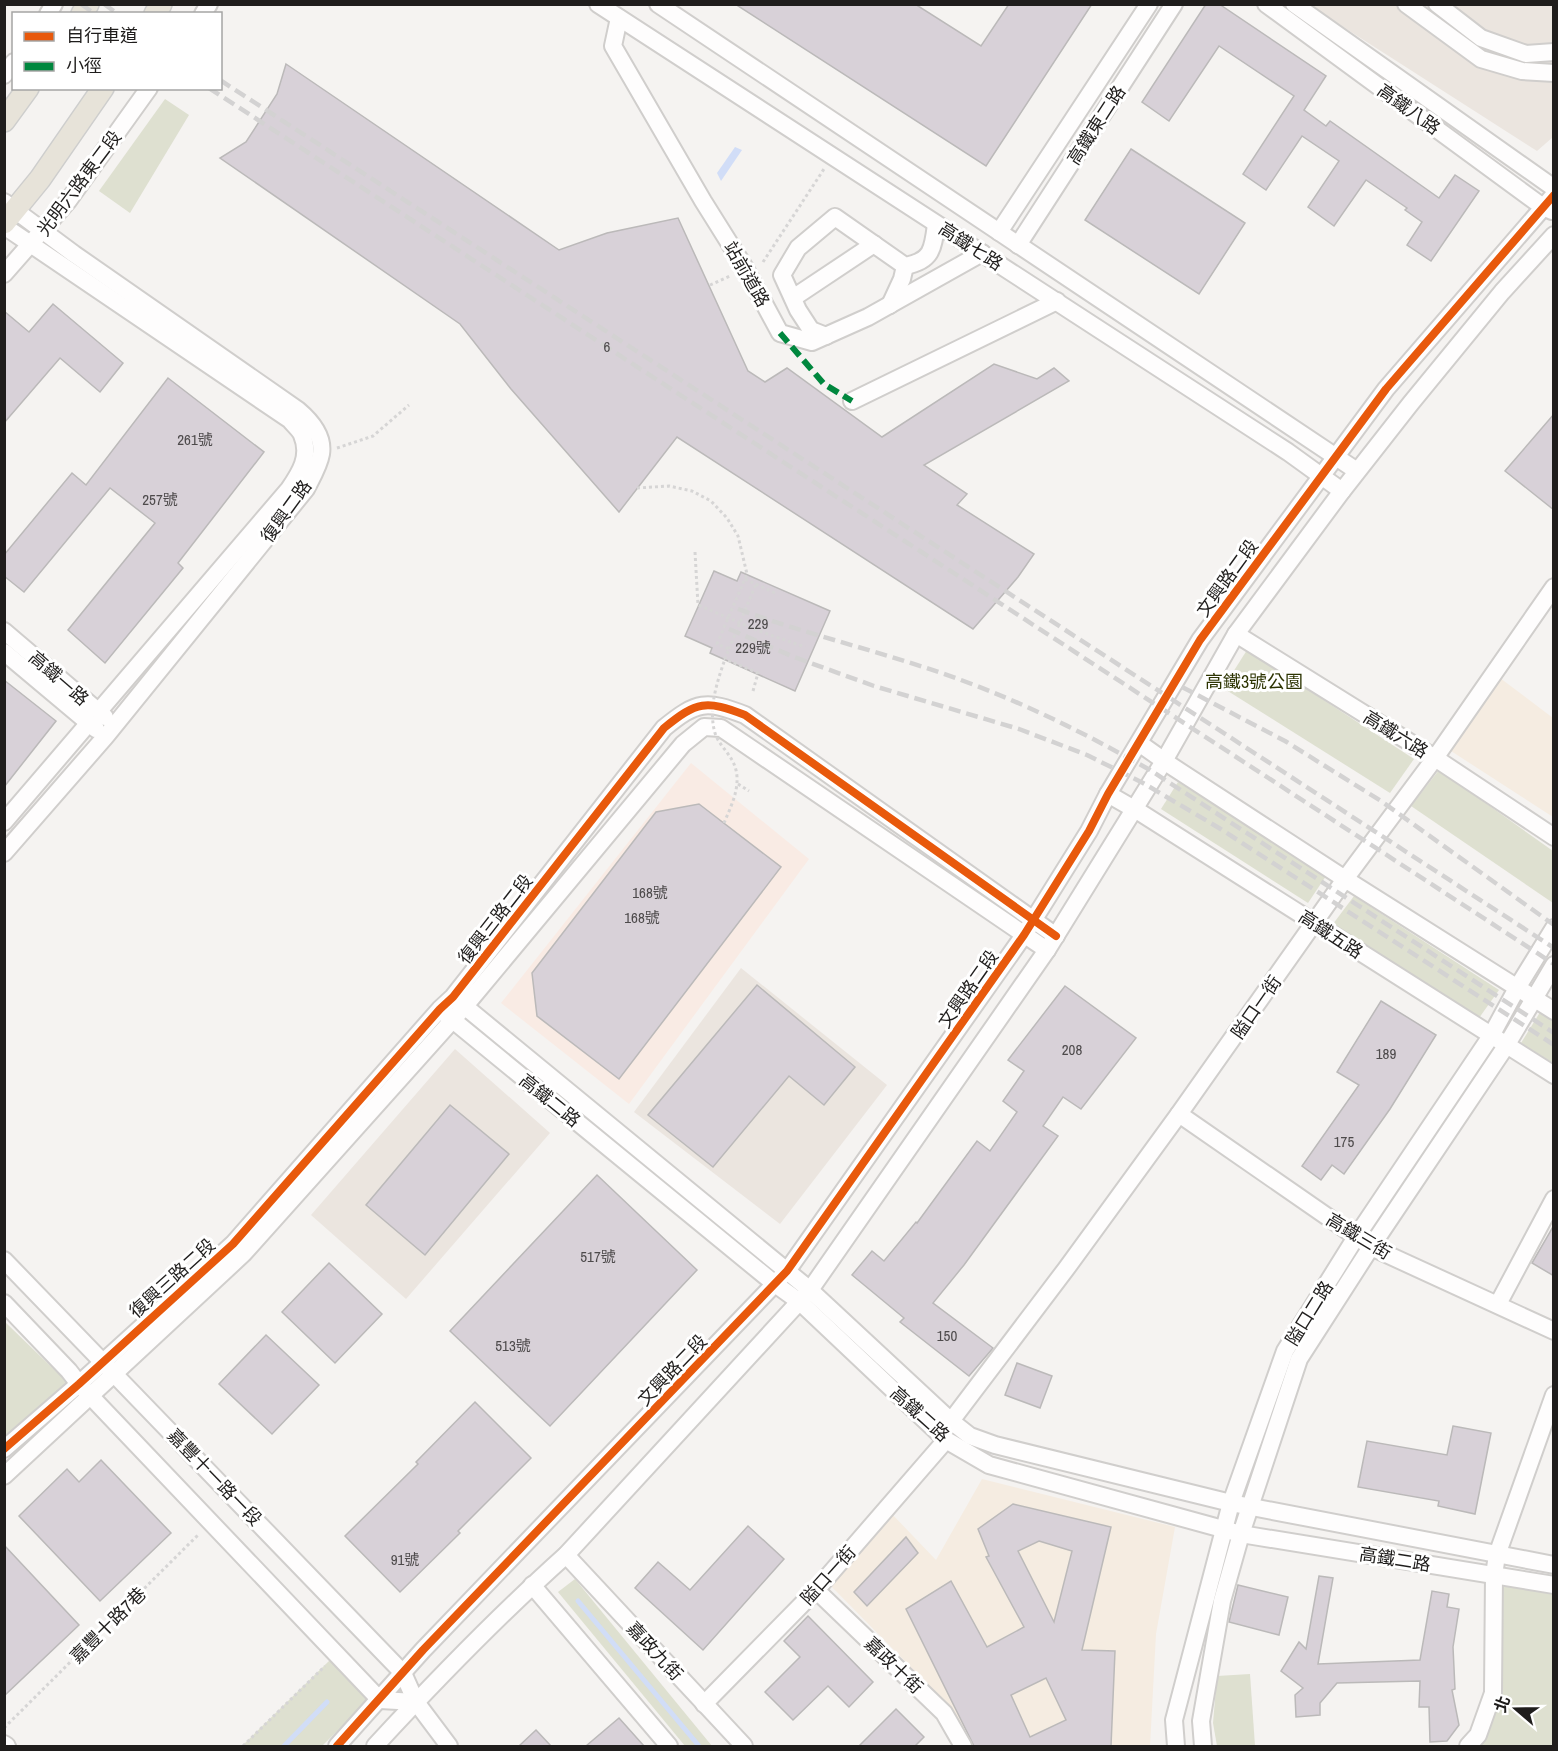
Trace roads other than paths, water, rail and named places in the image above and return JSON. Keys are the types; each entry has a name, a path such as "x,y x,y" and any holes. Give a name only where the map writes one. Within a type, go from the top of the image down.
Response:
{"main road":[{"path":"4,121 27,90"},
{"name":"光明六路東二段","path":"7,215 40,179 102,90"}],"street":[{"name":"高鐵七路","path":"598,4 1288,452 1342,491"},
{"name":"高鐵七路","path":"658,4 1357,471"},
{"name":"高鐵東二路","path":"999,232 1149,4"},
{"name":"高鐵東二路","path":"1018,245 1174,4"},
{"name":"高鐵八路","path":"1266,4 1550,204"},
{"name":"高鐵八路","path":"1294,4 1554,188"},
{"path":"1406,4 1424,10 1481,59 1522,71 1554,73"},
{"path":"1437,4 1481,38 1526,54 1554,52"},
{"name":"站前道路","path":"619,18 613,46 703,201 745,268 780,333 812,342 868,318 982,253"},
{"name":"光明六路東二段","path":"4,274 68,201 148,90"},
{"name":"文興路二段","path":"337,1746 403,1673 787,1271 1024,935 1089,831 1108,794 1200,640 1386,389 1550,204"},
{"path":"7,215 43,230"},
{"name":"復興二路","path":"4,822 289,489 302,470 306,453 302,435 290,420 31,245 7,215"},
{"path":"826,336 811,330 798,310 782,275 798,248 835,217 905,266 919,263 928,257 934,240 936,224"},
{"name":"復興二路","path":"4,853 110,730 306,489 321,454 315,427 306,417 43,230"},
{"path":"375,1746 447,1669 532,1585 566,1555 805,1296 1047,950 1164,761 1236,634 1357,471 1411,403 1494,302 1554,235"},
{"path":"793,298 874,244"},
{"path":"890,305 902,279 905,266"},
{"path":"852,401 1057,301"},
{"name":"隘口一街","path":"951,1421 1179,1114 1345,879 1435,758 1554,587"},
{"name":"高鐵一路","path":"4,631 92,717"},
{"name":"高鐵六路","path":"1236,634 1435,758 1554,837"},
{"name":"高鐵一路","path":"4,652 110,730"},
{"name":"復興三路二段","path":"459,1002 664,728 681,714 695,707 720,706 745,716 1056,936"},
{"name":"復興三路二段","path":"4,1476 92,1397 109,1367 232,1244 459,1002 683,744 704,727 721,728 1047,950"},
{"path":"1140,743 1345,879 1554,1011"},
{"name":"高鐵五路","path":"1108,794 1554,1075"},
{"name":"隘口二路","path":"1176,1746 1174,1720 1231,1503 1285,1351 1356,1237 1491,1036 1516,988 1554,928"},
{"name":"隘口二路","path":"1203,1746 1201,1721 1222,1601 1241,1534 1299,1359 1506,1046 1554,965"},
{"name":"高鐵二路","path":"459,1002 787,1271 805,1296 946,1440 989,1465 1241,1534 1554,1585"},
{"name":"高鐵二路","path":"446,1014 775,1284 805,1296 970,1436 1231,1503 1554,1565"},
{"name":"高鐵三街","path":"1179,1114 1371,1247 1554,1331"},
{"path":"1497,1304 1554,1199"},
{"name":"嘉豐十一路一段","path":"4,1260 403,1673 416,1702 449,1746"},
{"name":"嘉豐十一路一段","path":"4,1303 380,1700"},
{"name":"復興三路二段","path":"4,1449 79,1384 109,1367"},
{"path":"1468,1746 1478,1735 1493,1693 1494,1575 1497,1555 1554,1395"},
{"name":"隘口一街","path":"704,1704 816,1590 946,1440"},
{"name":"嘉政九街","path":"566,1555 744,1746"},
{"path":"532,1585 669,1746"},
{"name":"嘉政十街","path":"816,1590 945,1713 963,1746"},
{"path":"380,1700 416,1702"}],"water":[{"path":"735,147 742,150 721,181 717,173"}],"waterway":[{"path":"578,1601 699,1746"},
{"path":"284,1746 327,1702"}],"railway":[{"path":"81,4 92,12"},
{"path":"104,4 115,12"},
{"path":"222,81 1554,948"},
{"path":"212,90 1554,964"},
{"path":"738,609 961,680 1034,710 1081,733 1150,770 1554,1033"},
{"path":"729,629 794,657 874,686 1019,729 1087,755 1143,783 1219,828 1554,1045"},
{"path":"1182,687 1285,741 1381,801 1554,925"}],"park label":[{"name":"高鐵3號公園","path":"1254,681"}]}
